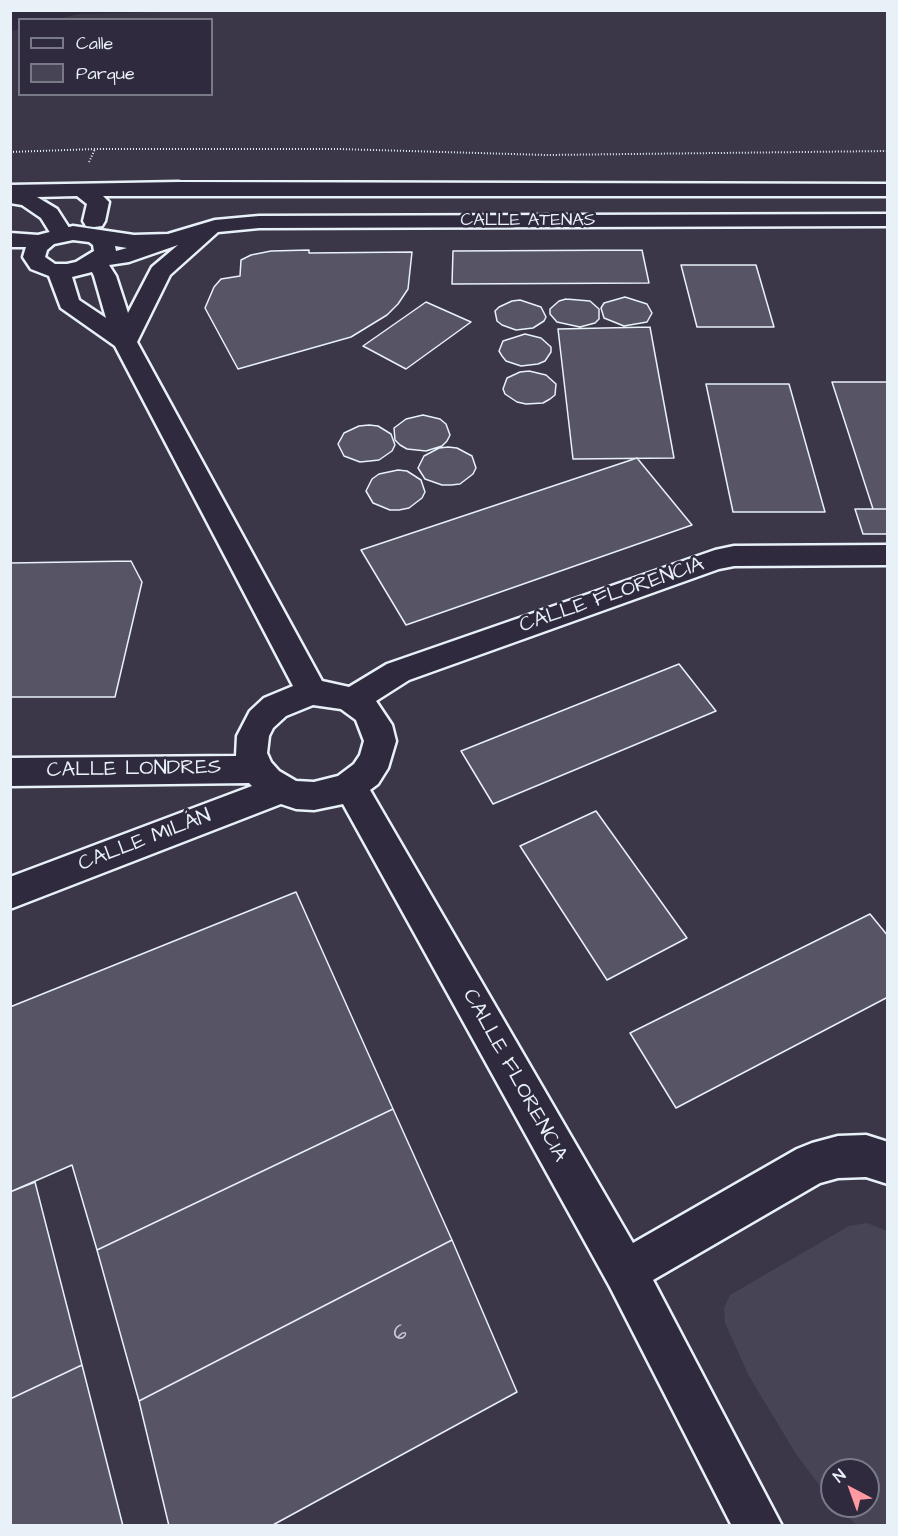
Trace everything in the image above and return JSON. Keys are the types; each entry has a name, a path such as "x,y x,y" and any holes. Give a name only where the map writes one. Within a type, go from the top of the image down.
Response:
{"street":[{"path":"50,214 83,191 108,183 528,183 710,175"},
{"path":"10,177 888,175"},
{"path":"10,184 42,185 83,191 98,202 82,241 83,268 48,267 10,257"},
{"path":"125,342 69,303 48,267 34,256 37,248 82,241 125,205 179,188"},
{"path":"10,191 179,188 888,190"},
{"path":"10,196 29,201 50,214 82,241 105,276 125,342 313,693"},
{"name":"CALLE ATENAS","path":"82,241 121,257 215,226 259,222 888,220"},
{"path":"125,342 160,272 215,226"},
{"path":"10,240 82,241"},
{"name":"CALLE FLORENCIA","path":"352,700 398,672 715,560 734,556 888,555"},
{"path":"313,693 334,694 352,700 367,711 376,725 380,741 376,759 366,774 350,786 333,793 314,796 296,795 268,779 251,753 253,736 261,720 275,707 293,698 313,693"},
{"name":"CALLE LONDRES","path":"10,772 268,779"},
{"name":"CALLE MILÁN","path":"10,893 268,779"},
{"name":"CALLE FLORENCIA","path":"350,786 625,1272 758,1526"},
{"path":"625,1272 812,1164 838,1157 866,1156 888,1163"}],"path":[{"path":"10,152 95,149 339,149 559,155 888,151"}],"shaded area":[{"path":"230,10 887,11 887,1525 11,1525 10,31 18,29 18,96 213,96 213,18 61,18 78,14"}],"green space":[{"path":"867,1223 887,1231 887,1525 857,1525 849,1518 880,1518 880,1458 820,1458 820,1486 796,1454 749,1376 725,1323 724,1308 730,1295 849,1226"}],"building":[{"path":"309,250 309,253 412,252 408,289 387,315 351,337 238,369 205,308 214,287 221,279 240,276 241,260 251,255 271,251"},
{"path":"642,250 649,283 452,284 453,251"},
{"path":"681,265 756,265 774,327 697,327"},
{"path":"625,297 647,304 652,313 647,322 624,326 604,318 601,308 604,303"},
{"path":"566,299 590,301 599,309 599,319 595,323 580,327 557,322 550,314 550,309 559,301"},
{"path":"520,300 541,307 546,317 544,321 533,328 516,330 497,321 495,311 499,307"},
{"path":"426,302 471,322 406,369 363,346"},
{"path":"650,327 674,458 573,459 558,329"},
{"path":"525,334 541,338 551,347 551,352 545,361 521,366 506,361 502,356 499,351 503,341"},
{"path":"529,371 546,375 556,384 555,395 543,403 526,404 517,402 505,394 503,389 507,378"},
{"path":"832,382 888,382 888,509 873,509"},
{"path":"706,384 789,384 825,512 733,512"},
{"path":"423,415 440,419 446,424 450,435 447,441 442,446 426,451 407,449 400,445 395,440 394,428 406,419"},
{"path":"359,426 378,426 391,434 395,445 392,451 379,460 370,461 360,462 344,456 338,444 344,433"},
{"path":"439,448 457,448 472,456 476,468 473,474 460,484 451,485 442,485 425,479 418,468 424,456"},
{"path":"637,458 692,525 406,625 361,550"},
{"path":"398,470 407,471 421,480 425,492 422,498 409,508 399,510 390,510 373,503 366,491 372,479 379,474"},
{"path":"855,509 888,509 888,534 863,534"},
{"path":"131,561 142,582 115,697 10,697 10,563"},
{"path":"679,664 716,711 493,804 461,751"},
{"path":"596,811 687,938 607,980 520,846"},
{"path":"296,892 393,1109 97,1250 72,1165 10,1192 10,1007"},
{"path":"870,914 888,936 888,997 676,1108 630,1033"},
{"path":"393,1109 452,1240 139,1401 97,1250"},
{"path":"35,1182 82,1365 10,1399 10,1192"},
{"path":"452,1240 517,1392 271,1526 169,1526 139,1401"},
{"path":"82,1365 123,1526 10,1526 10,1399"}]}
